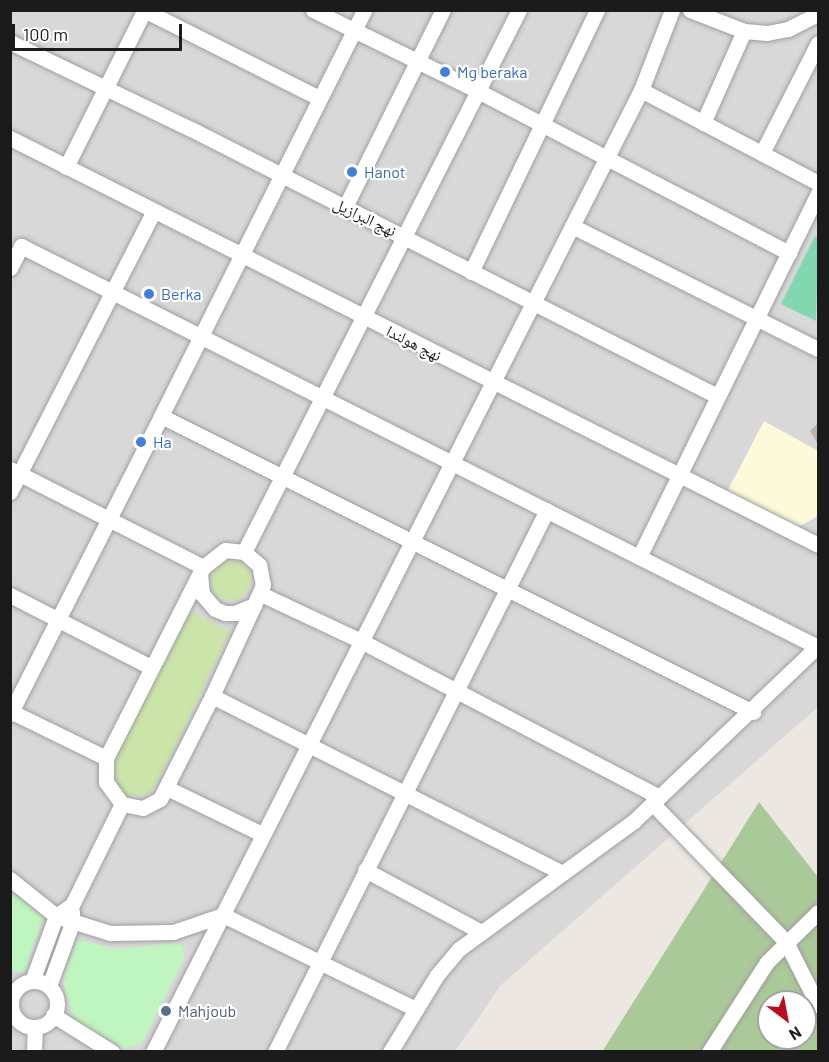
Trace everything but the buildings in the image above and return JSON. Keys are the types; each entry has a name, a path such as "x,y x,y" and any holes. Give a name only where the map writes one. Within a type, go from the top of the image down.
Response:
{"street":[{"path":"314,10 478,90 789,253"},
{"path":"106,758 11,712 364,10"},
{"path":"345,207 443,10"},
{"path":"244,552 519,10"},
{"path":"471,272 544,125 597,10"},
{"path":"153,1052 530,303 641,90 672,10"},
{"path":"690,10 744,31 778,32 819,14"},
{"path":"66,167 102,89 144,11 319,98"},
{"path":"703,123 744,31"},
{"name":"نهج البرازيل","path":"10,42 102,89 191,129 717,396"},
{"path":"762,153 819,43"},
{"path":"641,90 819,183"},
{"name":"نهج هولندا","path":"10,138 490,382 815,539"},
{"path":"639,556 819,194"},
{"path":"10,492 15,471 114,294 153,212"},
{"path":"572,226 756,319 819,348"},
{"path":"10,268 16,243 818,647 753,712 656,800 481,932 447,962 390,1052"},
{"path":"161,416 753,712"},
{"path":"15,471 202,570"},
{"path":"275,1052 403,792 457,691 547,510"},
{"path":"244,552 253,557 263,575 257,600 212,696 167,788 152,805 133,808 122,804 106,782 106,758 202,570 216,553 244,552"},
{"path":"202,570 202,594 215,609 235,613 257,600"},
{"path":"10,595 152,668"},
{"path":"257,600 361,641 656,800 786,942 819,1005"},
{"path":"212,696 562,873"},
{"path":"167,788 262,834"},
{"path":"34,1052 44,1022 56,1000 49,986 72,923 72,905 122,804"},
{"path":"366,870 481,932"},
{"path":"10,879 56,916 72,923 110,933 139,935 185,930 223,915 416,1009"},
{"path":"32,981 56,916 72,905"},
{"path":"710,1052 756,976 786,942 819,912"},
{"path":"185,930 204,953"},
{"path":"49,986 32,981 23,983 11,999 19,1021 44,1022 112,1052"}],"shaded area":[{"path":"10,11 818,11 818,707 502,984 455,1051 11,1051"},
{"path":"764,421 818,451 818,516 798,527 734,496 728,490"}],"green space":[{"path":"815,236 818,238 816,321 781,304"},
{"path":"231,560 239,561 245,566 250,572 250,588 245,594 239,599 231,600 223,599 217,594 212,588 211,580 212,572 217,566 223,561"},
{"path":"190,611 230,632 156,786 145,795 124,795 113,785 112,762"},
{"path":"759,802 818,877 818,1051 602,1052"},
{"path":"10,889 43,917 25,972 11,972"},
{"path":"78,940 119,949 178,943 183,946 184,958 142,1043 124,1048 74,1020 62,979"}],"place":[{"name":"Mg beraka","path":"445,72"},
{"name":"Hanot","path":"352,172"},
{"name":"Berka","path":"149,294"},
{"name":"Ha","path":"141,442"},
{"name":"Mahjoub","path":"166,1011"}]}
